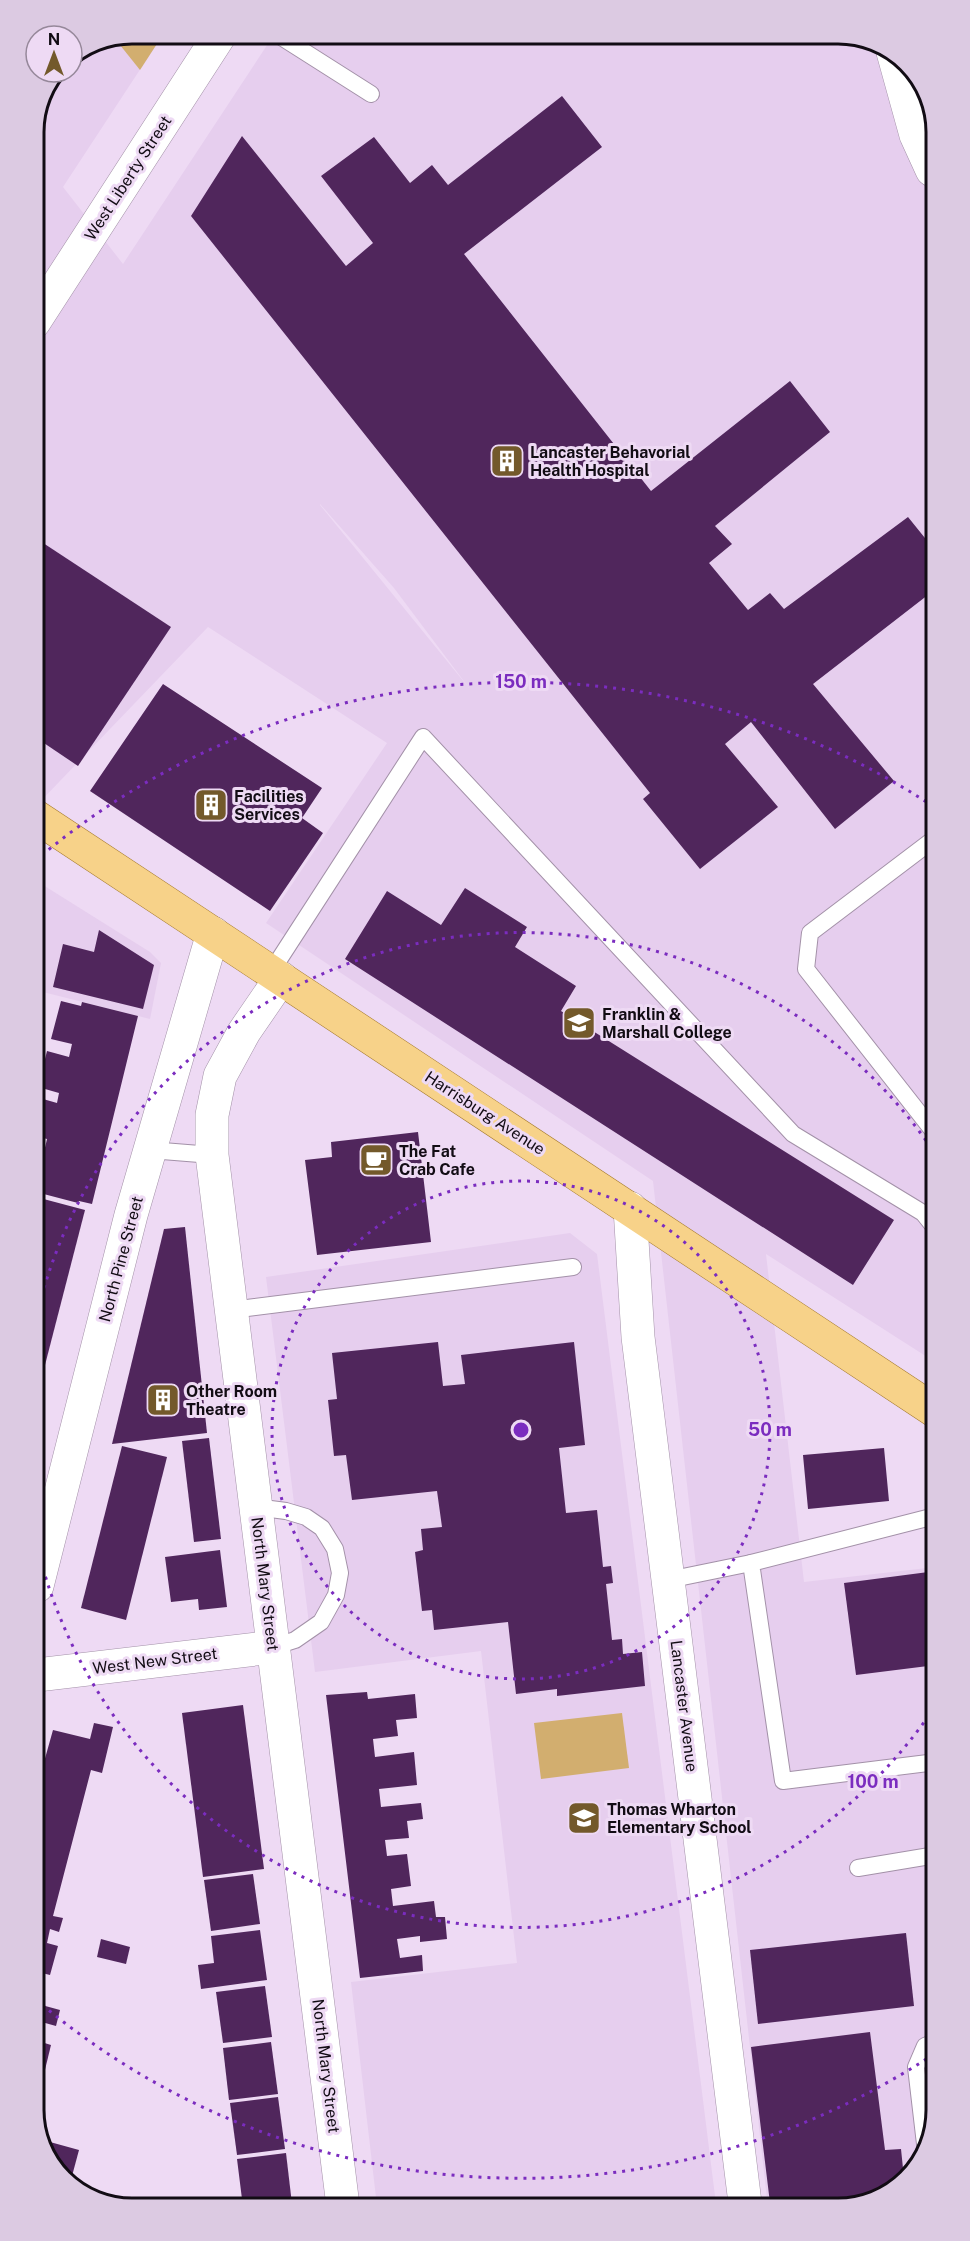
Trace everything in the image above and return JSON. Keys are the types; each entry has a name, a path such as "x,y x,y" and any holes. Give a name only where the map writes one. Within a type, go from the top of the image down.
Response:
{"main road":[{"name":"Harrisburg Avenue","path":"44,822 926,1405"}],"street":[{"name":"West Liberty Street","path":"44,307 214,44"},
{"path":"897,66 916,135 926,157"},
{"name":"North Pine Street","path":"44,1558 128,1227 213,933"},
{"name":"North Mary Street","path":"276,975 220,1076 212,1115 212,1155 342,2197"},
{"name":"Lancaster Avenue","path":"630,1208 638,1337 745,2198"},
{"name":"West New Street","path":"44,1674 273,1647"}],"lane":[{"path":"292,44 371,94"},
{"path":"276,975 423,737 793,1134 926,1217"},
{"path":"926,845 810,933 806,969 926,1122"},
{"path":"150,1150 212,1155"},
{"path":"231,1310 573,1267"},
{"path":"255,1507 286,1511 306,1517 322,1528 335,1549 340,1573 336,1595 321,1622 295,1640 273,1647"},
{"path":"668,1580 751,1563 926,1518"},
{"path":"751,1563 783,1781 926,1762"},
{"path":"858,1868 926,1857"},
{"path":"924,2130 916,2067 926,2046"}],"shaded area":[{"path":"119,44 157,44 140,70"},
{"path":"120,44 157,44 63,187 123,264 268,44 844,44 867,48 892,62 908,78 922,103 926,132 926,1356 766,1254 804,1582 926,1568 925,2126 917,2148 901,2172 882,2186 867,2193 838,2198 767,2198 653,1181 266,923 387,743 208,627 44,798 44,126 53,93 58,84 84,84 84,58 88,55","holes":["320,505 394,588 469,688"]},
{"path":"44,886 150,952 161,963 150,1019 44,992"},
{"name":"Thomas Wharton Elementary School","path":"570,1233 597,1254 715,2198 376,2197 351,1982 517,1963 481,1651 315,1672 266,1277"},
{"path":"622,1713 629,1768 541,1779 534,1723"}],"building":[{"name":"Lancaster Behavorial Health Hospital","path":"562,96 602,147 464,254 651,491 790,381 830,432 715,526 732,544 709,563 748,610 770,593 784,609 908,517 926,539 926,596 813,684 894,781 835,829 751,722 725,744 778,807 700,869 643,799 650,793 191,216 242,136 346,266 373,243 321,176 374,137 410,183 432,165 448,185"},
{"path":"44,544 171,627 78,766 44,743"},
{"name":"Facilities Services","path":"163,684 322,788 302,818 323,833 270,911 90,791"},
{"path":"465,888 527,927 515,947 576,986 561,1011 894,1220 853,1285 345,959 387,891 441,925"},
{"path":"99,930 154,965 143,1009 53,987 63,944 94,952"},
{"path":"61,1001 81,1006 82,1002 138,1016 92,1204 79,1201 78,1203 44,1194 44,1152 47,1139 44,1138 44,1099 57,1103 59,1093 44,1089 44,1063 47,1051 69,1057 72,1044 51,1039"},
{"path":"418,1132 431,1242 317,1255 305,1160 332,1157 331,1142"},
{"path":"44,1199 85,1210 44,1369"},
{"path":"185,1227 207,1433 112,1444 164,1229"},
{"path":"438,1342 443,1386 465,1384 461,1355 574,1342 585,1445 559,1448 566,1513 597,1510 603,1567 611,1566 613,1583 606,1584 612,1640 622,1639 623,1654 642,1652 645,1686 557,1696 557,1689 516,1694 508,1622 434,1630 432,1610 422,1611 415,1552 423,1550 421,1529 442,1527 437,1491 352,1500 346,1455 334,1456 328,1400 337,1399 332,1353"},
{"path":"209,1438 221,1539 194,1542 182,1441"},
{"path":"122,1446 167,1457 126,1620 81,1608"},
{"path":"884,1448 889,1501 808,1509 803,1455"},
{"path":"220,1550 227,1607 199,1610 198,1599 171,1602 165,1557"},
{"path":"926,1572 926,1666 856,1675 844,1583"},
{"path":"367,1692 368,1699 415,1694 417,1718 396,1720 398,1736 373,1739 375,1757 414,1752 417,1785 379,1789 381,1807 421,1803 423,1819 407,1821 409,1838 385,1840 387,1856 407,1854 411,1886 391,1889 393,1906 434,1901 436,1917 445,1917 447,1939 420,1942 420,1936 397,1939 400,1958 422,1955 423,1971 360,1978 326,1695"},
{"path":"243,1705 264,1869 203,1877 182,1713"},
{"path":"94,1723 113,1727 102,1773 91,1770 53,1916 63,1918 59,1932 50,1929 47,1943 58,1946 50,1975 44,1974 44,1762 53,1730 90,1739"},
{"path":"253,1874 260,1924 211,1931 204,1880"},
{"path":"260,1930 267,1980 201,1989 198,1965 214,1963 211,1936"},
{"path":"906,1933 914,2006 758,2024 750,1950"},
{"path":"101,1939 130,1947 126,1964 97,1957"},
{"path":"265,1986 272,2037 223,2043 216,1992"},
{"path":"44,2006 60,2010 56,2026 44,2023"},
{"path":"870,2032 885,2150 901,2149 903,2169 901,2172 882,2186 850,2197 769,2198 751,2047"},
{"path":"271,2042 278,2094 229,2100 223,2048"},
{"path":"44,2043 51,2045 44,2074"},
{"path":"278,2097 285,2149 237,2155 230,2103"},
{"path":"50,2142 79,2150 73,2174 58,2158"},
{"path":"286,2153 291,2197 242,2197 237,2159"}],"place":[{"name":"Lancaster Behavorial Health Hospital","path":"507,461"},
{"name":"Facilities Services","path":"211,805"},
{"name":"Franklin & Marshall College","path":"579,1023"},
{"name":"The Fat Crab Cafe","path":"376,1160"},
{"name":"Other Room Theatre","path":"163,1400"},
{"name":"Thomas Wharton Elementary School","path":"584,1818"}]}
